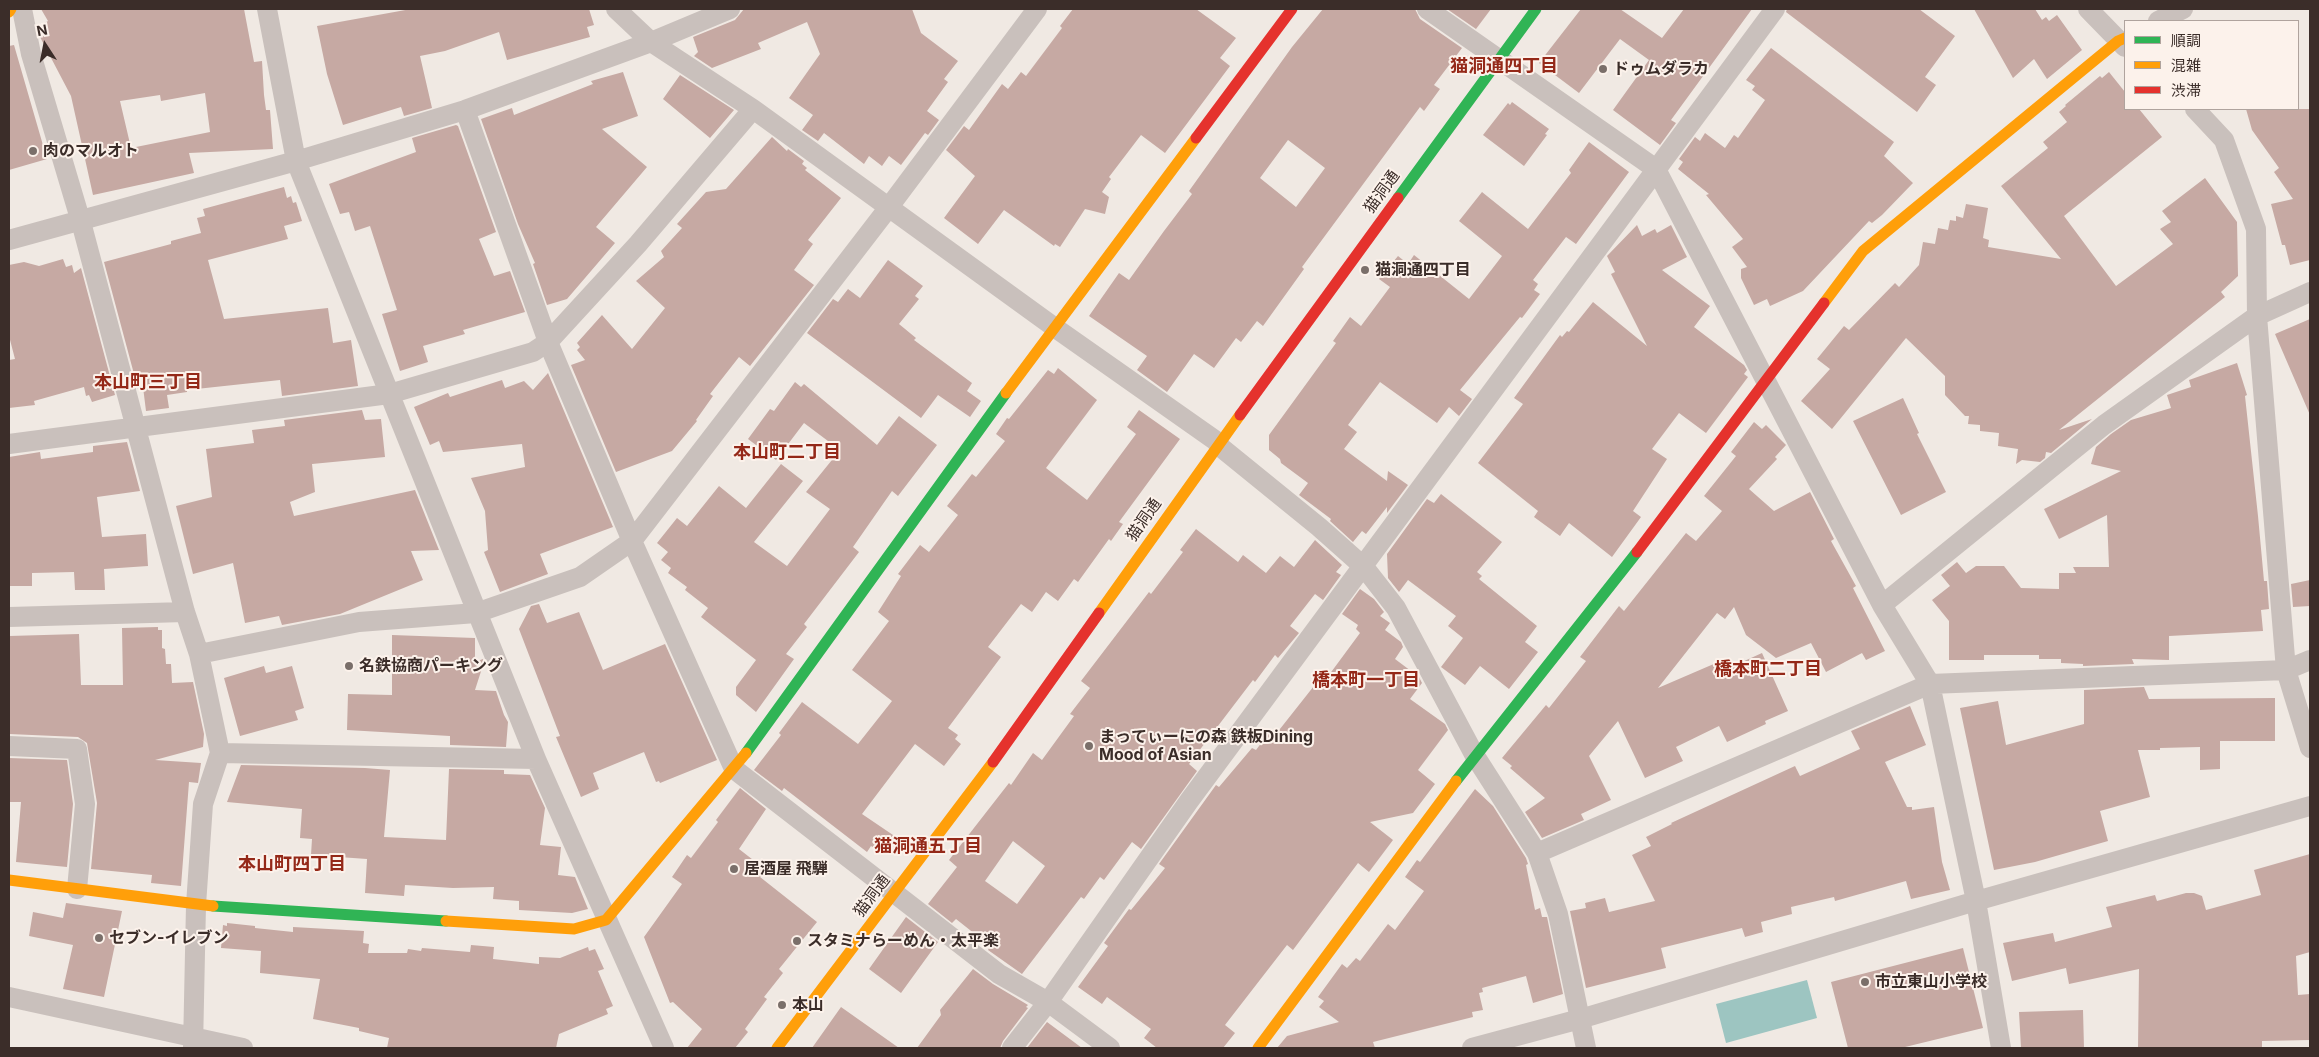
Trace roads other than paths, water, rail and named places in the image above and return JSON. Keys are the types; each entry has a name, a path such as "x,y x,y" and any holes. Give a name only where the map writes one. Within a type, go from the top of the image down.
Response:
{"street":[{"path":"22,9 31,54 81,222 185,612 199,654 220,753 203,804 196,905 193,1043"},
{"path":"267,9 296,161 536,760 664,1048"},
{"path":"616,9 651,42 753,109 1219,444 1364,567 1396,608 1475,756 1537,852 1558,914 1586,1048"},
{"path":"9,240 81,222 296,161 465,110 651,42 730,9"},
{"path":"199,654 359,622 476,613 580,577 632,541 889,207 1037,9"},
{"path":"9,880 196,905 574,929 606,920 734,769 1054,327 1292,9"},
{"path":"1427,9 1656,169 1882,605 1930,684 1976,901 2001,1048"},
{"name":"猫洞通","path":"777,1048 970,793 1219,444 1536,9"},
{"path":"1012,1048 1048,1002 1189,802 1775,9"},
{"path":"1258,1048 1475,756 1629,562 1863,252 2123,42 2088,9"},
{"path":"2160,20 2183,9"},
{"path":"9,444 389,394 533,352 548,342 638,244 753,109"},
{"path":"465,110 548,342 632,541 734,769 999,974 1048,1002 1110,1048"},
{"path":"2196,110 2224,140 2256,229 2257,316 2286,670 2310,748"},
{"path":"1882,605 2104,425 2257,316 2310,292"},
{"path":"9,617 185,612"},
{"path":"1537,852 1930,684 2286,670 2310,660"},
{"path":"9,746 77,749 85,804 77,889"},
{"path":"220,753 536,760"},
{"path":"1472,1048 1580,1019 1976,901 2310,806"},
{"path":"9,997 193,1043 243,1048"}],"water":[{"path":"1807,980 1817,1018 1726,1043 1716,1004"}],"place":[{"name":"ドゥムダラカ","path":"1603,69"},
{"name":"肉のマルオト","path":"33,151"},
{"name":"猫洞通四丁目","path":"1365,270"},
{"name":"名鉄協商パーキング","path":"349,666"},
{"name":"まってぃーにの森 鉄板Dining Mood of Asian","path":"1089,746"},
{"name":"居酒屋 飛騨","path":"734,869"},
{"name":"セブン-イレブン","path":"99,938"},
{"name":"スタミナらーめん・太平楽","path":"797,941"},
{"name":"市立東山小学校","path":"1865,982"},
{"name":"本山","path":"782,1005"}],"district":[{"name":"猫洞通四丁目","path":"1504,67"},
{"name":"本山町三丁目","path":"148,383"},
{"name":"本山町二丁目","path":"787,453"},
{"name":"橋本町二丁目","path":"1768,670"},
{"name":"橋本町一丁目","path":"1366,681"},
{"name":"猫洞通五丁目","path":"928,847"},
{"name":"本山町四丁目","path":"292,865"}]}
